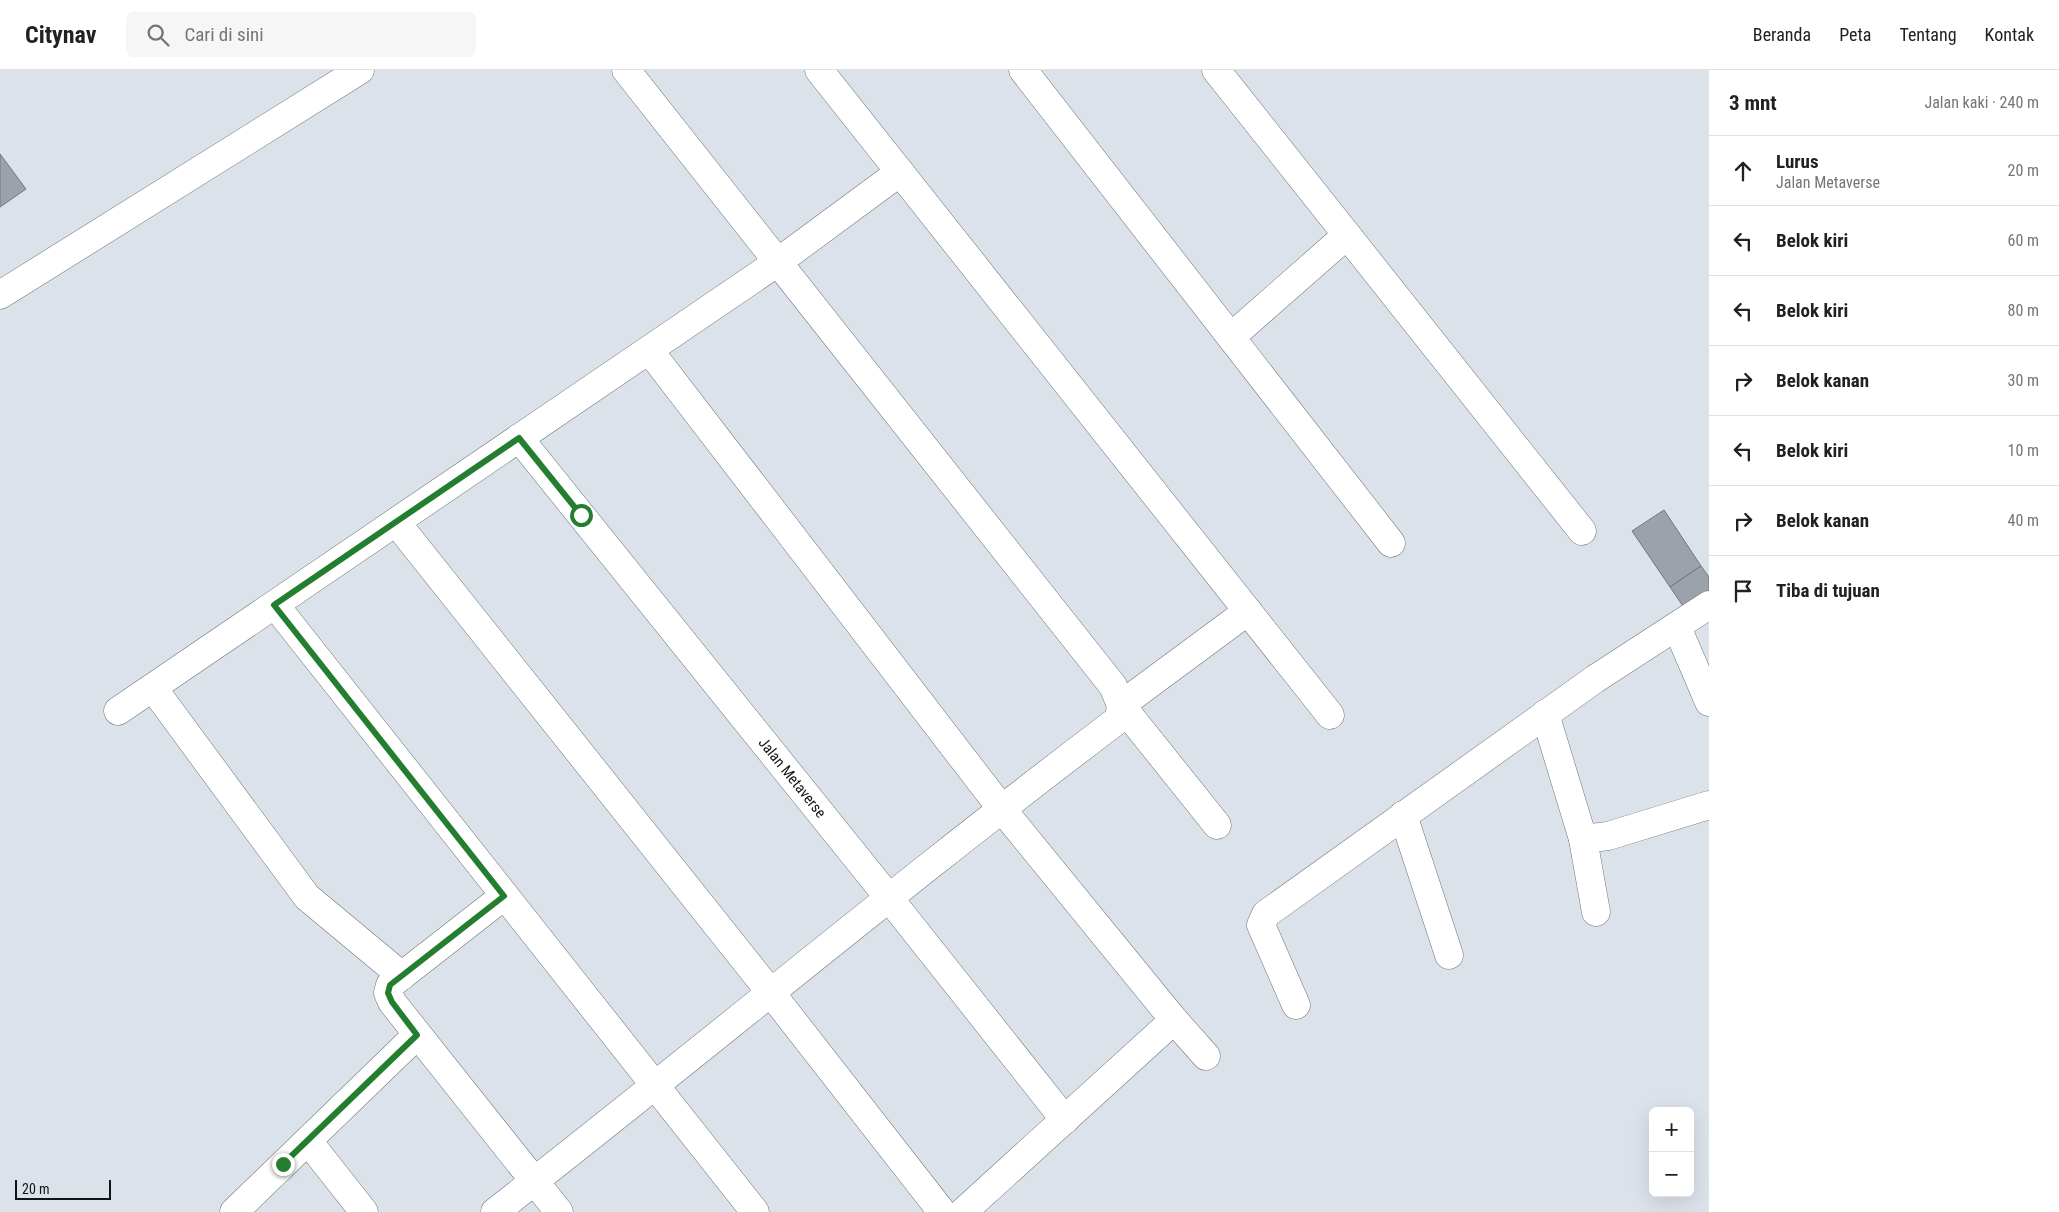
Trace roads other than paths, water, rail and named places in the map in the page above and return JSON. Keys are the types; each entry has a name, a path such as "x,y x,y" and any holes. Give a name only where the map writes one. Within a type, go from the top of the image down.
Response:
{"street":[{"path":"0,296 360,70"},
{"path":"626,70 1113,686 1121,705 1217,825"},
{"path":"819,70 1330,715"},
{"path":"1023,70 1391,543"},
{"path":"1216,70 1582,531"},
{"path":"118,712 778,262 900,172"},
{"path":"1230,337 1347,235"},
{"path":"648,350 1001,808 1174,1020 1206,1056"},
{"name":"Jalan Metaverse","path":"519,438 1065,1120"},
{"path":"396,522 771,993 942,1212"},
{"path":"274,605 755,1212"},
{"path":"1296,1005 1261,925 1266,914 1595,679 1709,605"},
{"path":"495,1212 1001,808 1119,719 1121,705 1248,611"},
{"path":"1677,627 1709,702"},
{"path":"152,688 307,897 402,976"},
{"path":"1545,714 1583,839 1596,912"},
{"path":"1583,839 1608,836 1709,805"},
{"path":"1404,815 1449,955"},
{"path":"504,896 390,985 388,993 392,1002 417,1035 559,1212"},
{"path":"963,1212 1174,1020"},
{"path":"234,1212 417,1035"},
{"path":"308,1141 364,1212"}]}
